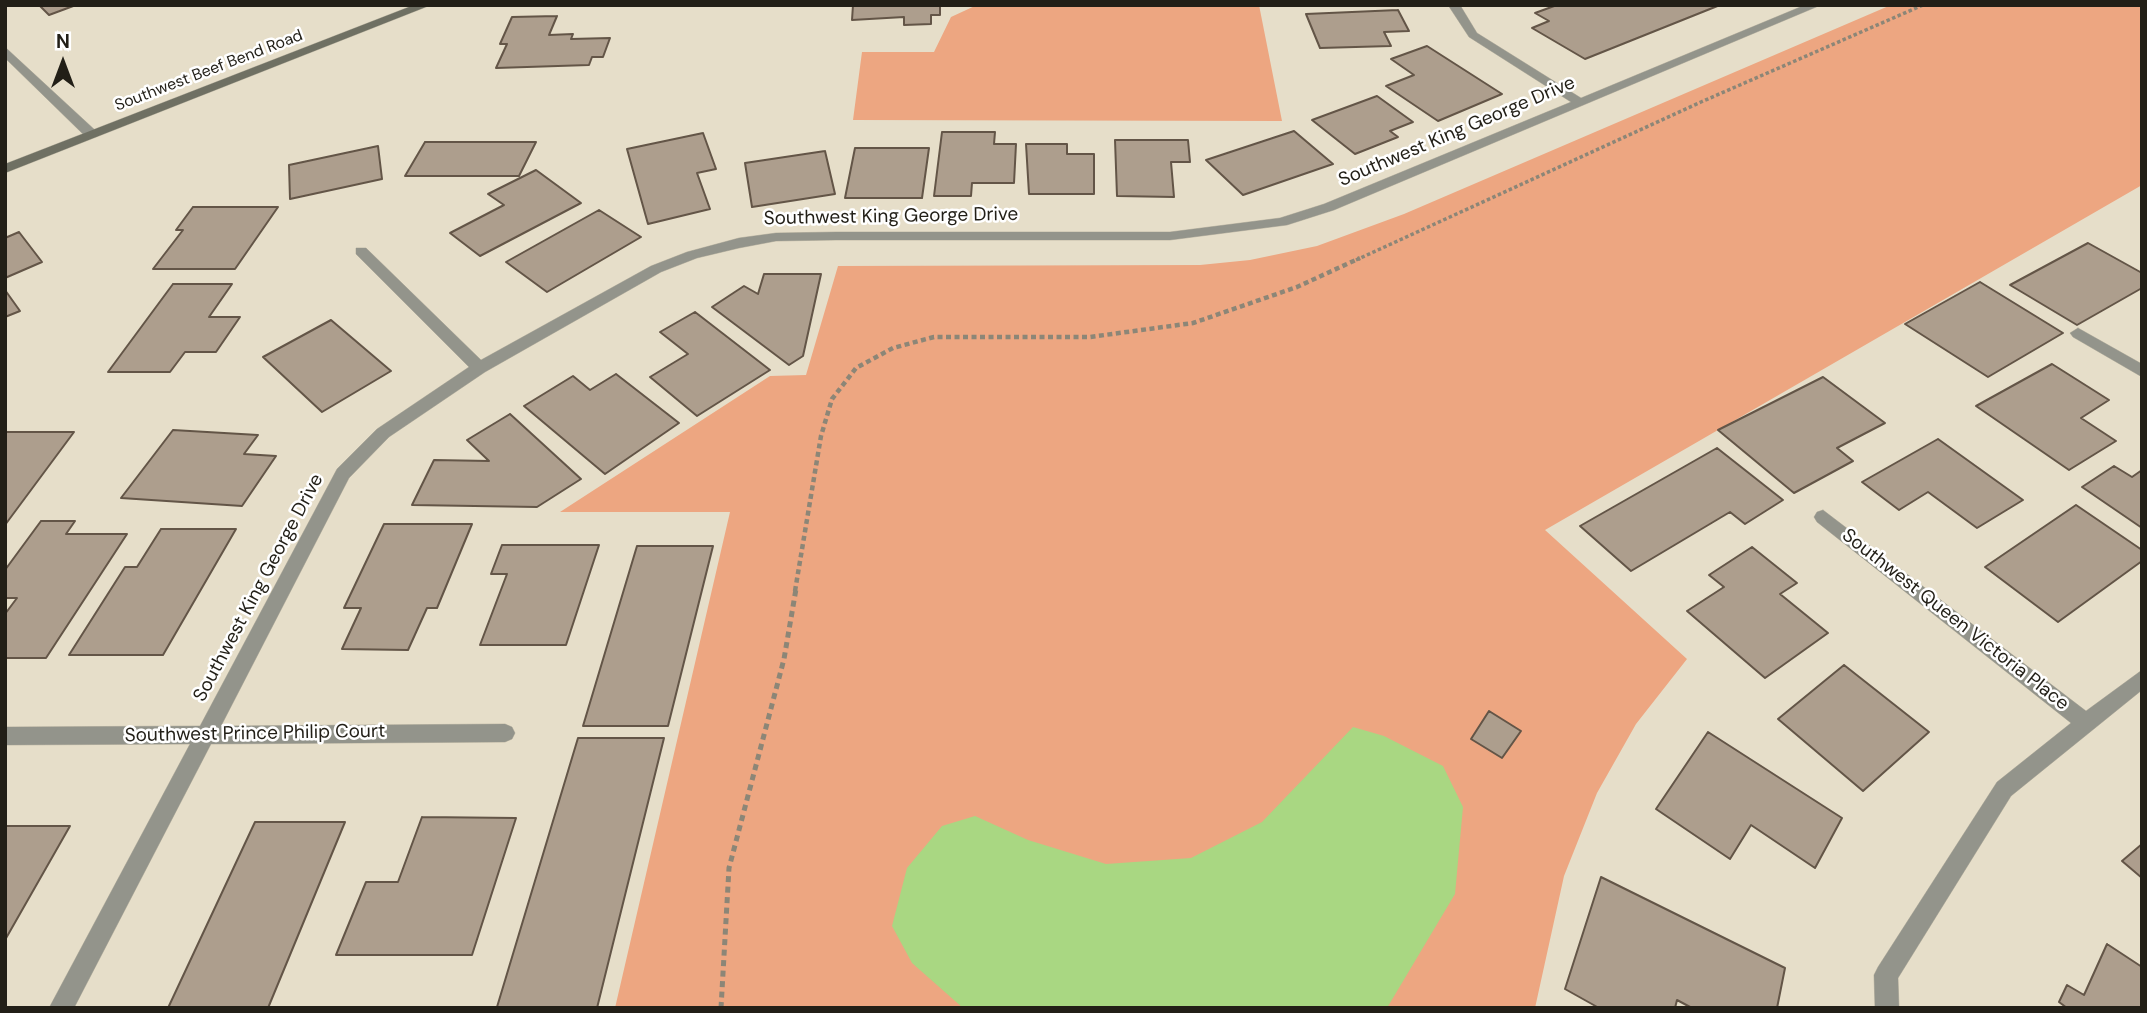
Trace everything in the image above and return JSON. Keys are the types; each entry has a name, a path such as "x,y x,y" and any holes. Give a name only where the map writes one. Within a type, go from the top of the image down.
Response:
{"main road":[{"name":"Southwest Beef Bend Road","path":"5,169 425,5"}],"street":[{"path":"1454,5 1473,35 1581,103"},
{"name":"Southwest King George Drive","path":"61,1008 343,474 383,433 479,368 656,270 692,255 738,243 776,237 836,236 1170,236 1252,228 1282,222 1329,207 1815,5"},
{"path":"5,51 91,134"},
{"path":"361,251 479,368"},
{"path":"2078,333 2142,371"},
{"name":"Southwest Queen Victoria Place","path":"1823,517 2086,723"},
{"name":"Southwest Queen Victoria Place","path":"1887,1008 1886,975 2004,789 2142,678"},
{"name":"Southwest Prince Philip Court","path":"5,736 505,733"}],"path":[{"path":"721,1008 729,867 784,659 821,436 832,399 856,368 893,348 934,337 1090,337 1193,323 1297,287 1700,102 1923,5"}],"shaded area":[{"path":"977,5 1259,5 1282,121 853,120 862,52 934,52 951,17"},
{"path":"1891,5 2142,5 2142,185 1545,530 1687,659 1636,724 1597,793 1564,876 1535,1008 615,1008 730,512 560,512 770,376 806,375 838,266 1200,265 1250,260 1317,246 1404,214"},
{"path":"1353,727 1384,736 1443,766 1463,807 1455,894 1387,1008 963,1008 912,963 892,926 907,868 942,826 975,816 1028,840 1106,864 1191,858 1262,822"}],"building":[{"path":"39,5 76,5 49,15"},
{"path":"853,5 940,5 940,15 931,15 931,24 904,25 904,17 852,20"},
{"path":"1557,5 1720,5 1585,59 1532,28 1549,21 1535,13"},
{"path":"1398,10 1409,31 1384,32 1391,46 1320,48 1306,14"},
{"path":"557,16 549,35 573,34 571,39 610,38 603,57 592,57 589,65 496,68 507,44 500,44 512,17"},
{"path":"1427,46 1502,94 1438,121 1386,86 1414,75 1391,59"},
{"path":"1377,96 1413,122 1390,131 1398,137 1355,154 1312,120"},
{"path":"1294,131 1333,164 1243,195 1206,160"},
{"path":"942,132 995,132 994,144 1016,144 1014,183 972,183 971,196 934,196"},
{"path":"703,133 716,169 697,173 710,209 648,224 627,149"},
{"path":"1115,140 1188,140 1190,162 1171,162 1174,197 1117,196"},
{"path":"425,142 536,142 519,176 405,176"},
{"path":"1026,144 1067,144 1067,154 1094,154 1094,194 1029,194"},
{"path":"378,146 382,179 290,199 289,165"},
{"path":"855,148 929,148 922,198 845,198"},
{"path":"825,151 835,194 752,207 745,163"},
{"path":"536,170 581,203 480,256 450,233 504,205 488,194"},
{"path":"193,207 278,207 235,269 153,269 183,230 176,230"},
{"path":"599,210 641,237 547,292 506,262"},
{"path":"19,232 42,262 5,278 5,238"},
{"path":"2088,243 2142,273 2142,288 2077,325 2010,285"},
{"path":"764,274 821,274 803,356 789,365 712,307 744,286 758,294"},
{"path":"1980,282 2063,333 1988,377 1905,324"},
{"path":"173,284 232,284 209,317 240,317 216,352 185,352 170,372 108,372"},
{"path":"5,290 20,311 5,317"},
{"path":"695,312 770,370 697,416 650,377 688,354 660,332"},
{"path":"331,320 391,371 322,412 263,357"},
{"path":"2052,364 2109,400 2081,418 2116,441 2069,470 1976,406"},
{"path":"616,374 679,423 605,474 524,406 573,376 590,390"},
{"path":"1823,377 1885,423 1837,448 1853,461 1794,493 1718,430"},
{"path":"510,414 581,479 537,507 412,505 434,460 489,461 467,440"},
{"path":"173,430 258,435 244,454 276,456 242,506 121,498"},
{"path":"5,432 74,432 5,525"},
{"path":"1938,439 2023,500 1977,528 1928,492 1899,510 1862,482"},
{"path":"1717,448 1783,500 1745,524 1730,512 1631,571 1580,526"},
{"path":"2114,466 2132,477 2142,470 2142,528 2082,487"},
{"path":"2076,505 2142,550 2142,561 2058,622 1985,567"},
{"path":"41,521 75,521 66,534 127,534 46,658 5,658 5,614 17,598 5,598 5,570"},
{"path":"384,524 472,524 437,608 427,608 408,650 342,649 361,608 344,608"},
{"path":"161,529 236,529 163,655 69,655 125,567 137,567"},
{"path":"502,545 599,545 566,645 480,645 507,574 491,574"},
{"path":"637,546 713,546 668,726 583,726"},
{"path":"1752,547 1797,583 1780,594 1828,633 1765,678 1687,611 1724,587 1709,575"},
{"path":"1844,665 1929,732 1863,791 1778,719"},
{"path":"1489,711 1521,731 1502,758 1471,739"},
{"path":"1708,732 1842,818 1815,868 1751,825 1730,859 1656,809"},
{"path":"578,738 664,738 597,1008 497,1007"},
{"path":"422,817 516,818 472,955 336,955 366,882 398,882"},
{"path":"255,822 345,822 268,1008 168,1008"},
{"path":"5,826 70,826 5,940"},
{"path":"2142,844 2142,878 2122,861"},
{"path":"1601,877 1785,968 1777,1008 1692,1008 1677,1000 1675,1008 1599,1008 1565,989"},
{"path":"2107,944 2142,967 2142,1008 2067,1008 2059,1002 2067,985 2084,995"}]}
